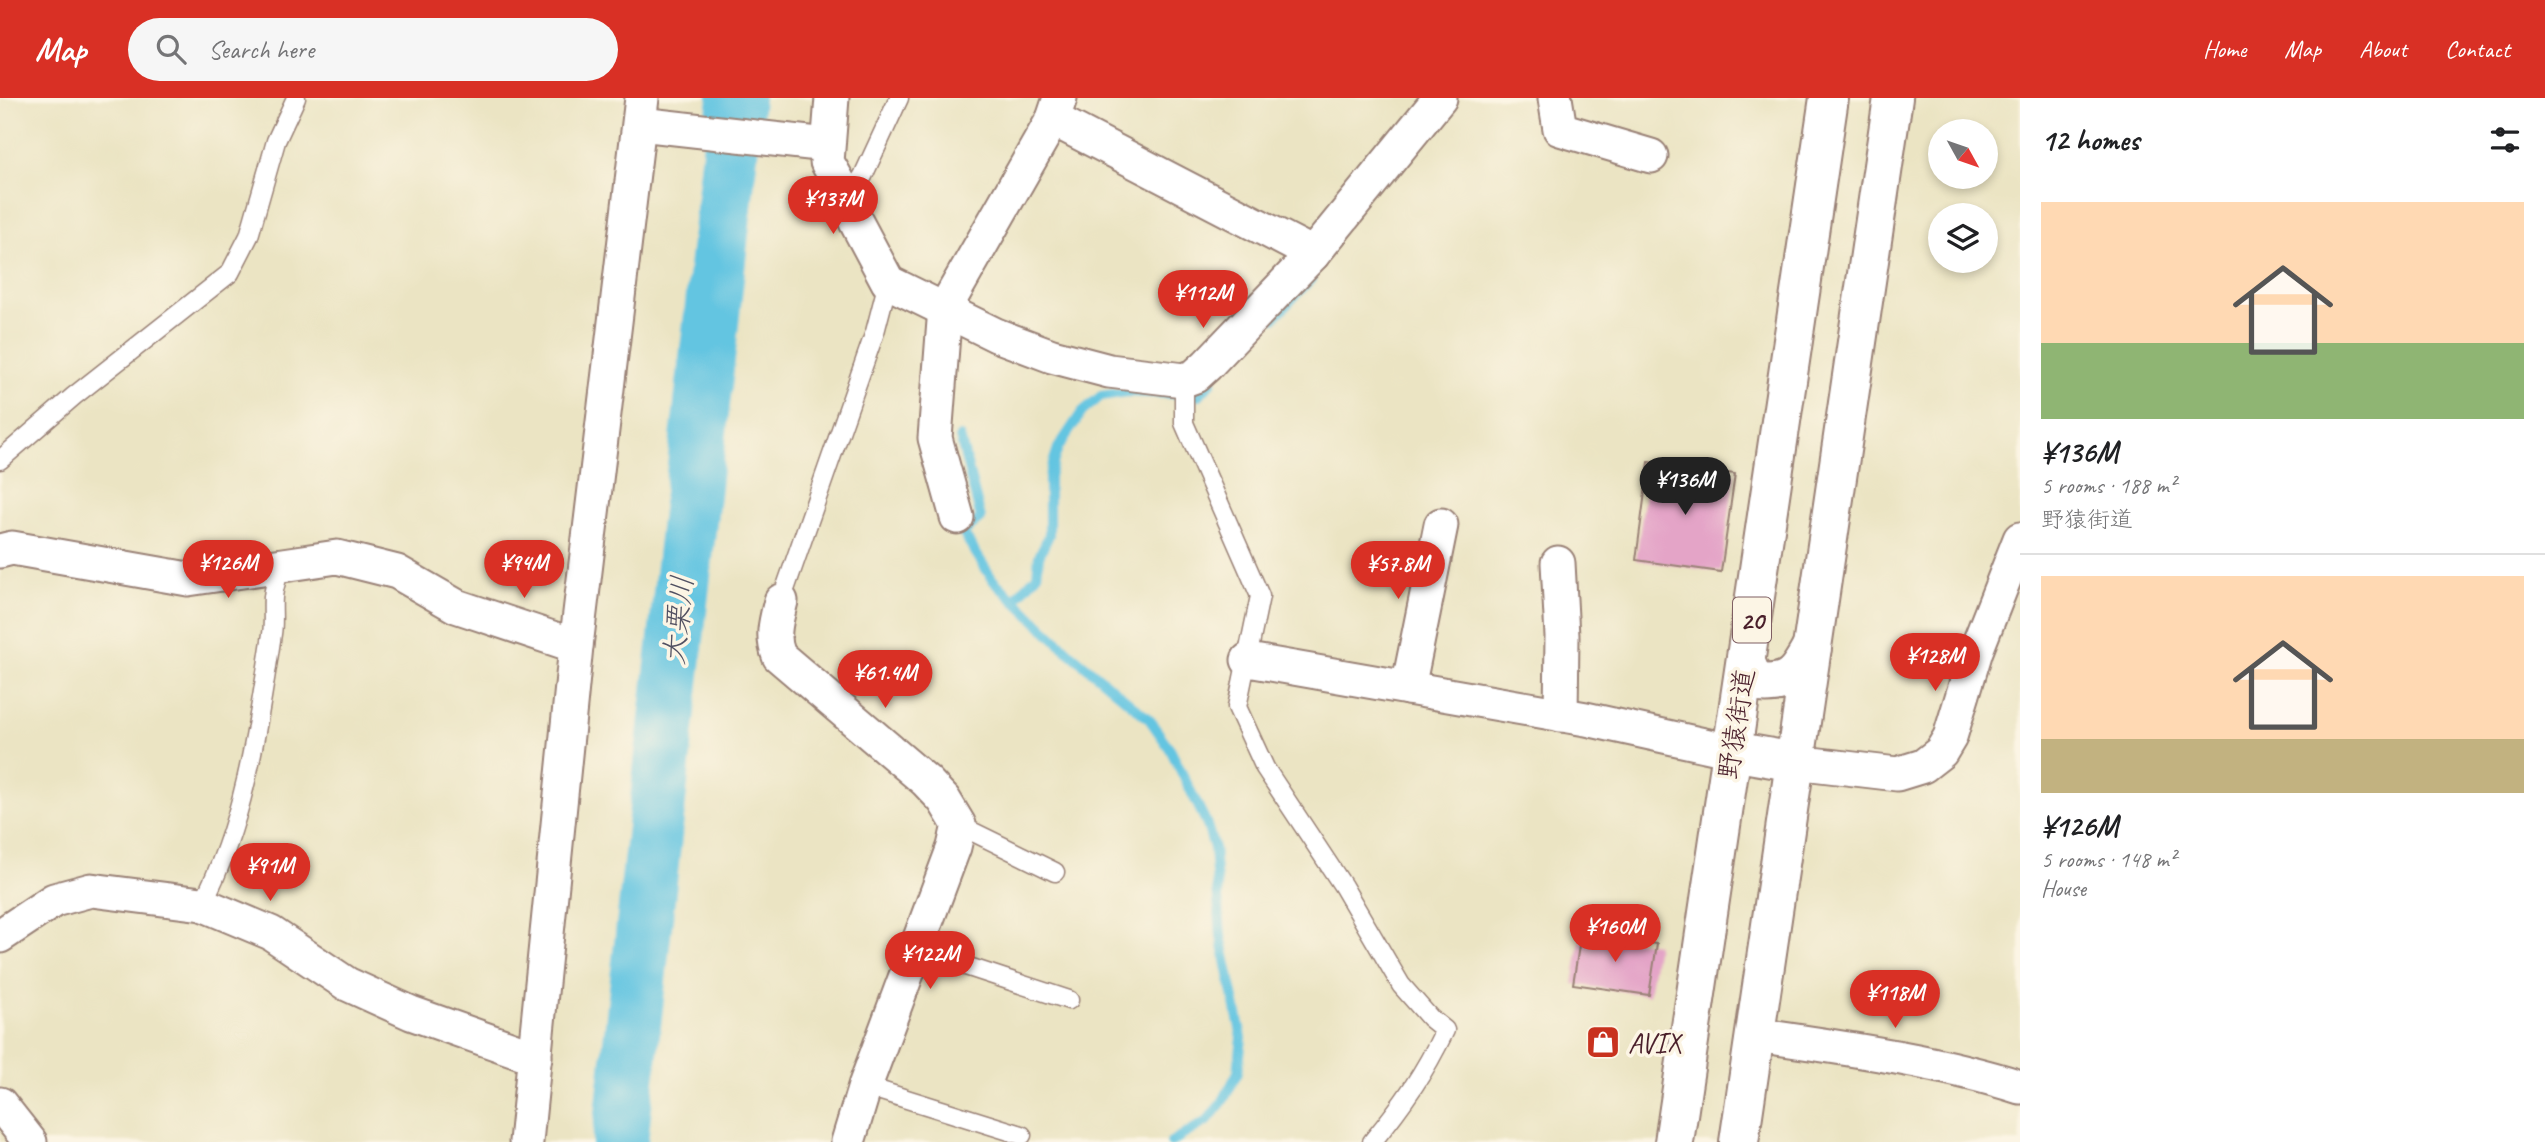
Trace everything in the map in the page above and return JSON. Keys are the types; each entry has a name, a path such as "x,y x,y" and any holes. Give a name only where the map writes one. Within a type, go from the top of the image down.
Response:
{"main road":[{"name":"野猿街道","path":"1674,1142 1829,98"},
{"name":"20","path":"1739,1142 1894,98"},
{"path":"1746,663 1752,677 1759,683 1785,681 1799,671 1812,647"},
{"path":"1732,751 1795,762"}],"street":[{"path":"832,98 822,145 827,162 888,282 996,335 1052,356 1184,391 1195,376 1313,254 1440,98"},
{"path":"1555,98 1560,129 1651,156"},
{"path":"957,517 936,438 945,308 1057,108 1313,254"},
{"path":"526,1142 576,646 644,116 822,145"},
{"path":"1408,688 1441,525"},
{"path":"1795,762 1897,774 1923,766 1941,752 1950,737 1976,651 2020,539"},
{"path":"0,551 12,548 188,579 337,557 397,572 456,606 576,646"},
{"path":"1558,563 1562,636 1561,715"},
{"path":"781,601 773,642 779,656 926,781 944,800 959,825 954,847 917,950 864,1086 848,1142"},
{"path":"1248,660 1561,715 1732,751"},
{"path":"0,936 54,900 91,890 202,904 271,933 347,984 411,1013 535,1057"},
{"path":"1756,1035 1889,1057 1985,1076 2020,1087"},
{"path":"0,1104 30,1142"}],"lane":[{"path":"0,460 74,396 230,273 249,236 276,141 296,98"},
{"path":"848,199 863,176 899,98"},
{"path":"781,601 875,332 888,282"},
{"path":"1184,391 1184,423 1260,596 1237,707 1265,768 1343,886 1401,985 1430,1018 1445,1030 1425,1071 1401,1107 1372,1142"},
{"path":"202,904 217,876 243,792 255,739 273,627 273,594 281,565"},
{"path":"959,825 1055,872"},
{"path":"917,950 1069,1000"},
{"path":"864,1086 1022,1135"}],"building":[{"path":"1649,462 1735,474 1721,572 1636,560"},
{"path":"1581,933 1657,944 1649,995 1573,984"}],"waterway":[{"name":"大栗川","path":"620,1142 736,98"},
{"path":"1274,318 1312,278"},
{"path":"1014,600 1037,575 1039,556 1049,535 1049,476 1058,448 1082,412 1101,396 1127,392 1199,395 1212,381"},
{"path":"960,437 981,518 963,533 993,580 1070,653 1149,719 1170,749 1206,822 1214,848 1221,936 1242,1038 1238,1072 1223,1101 1207,1121 1171,1142"}],"place":[{"name":"AVIX","path":"1603,1042"}]}
